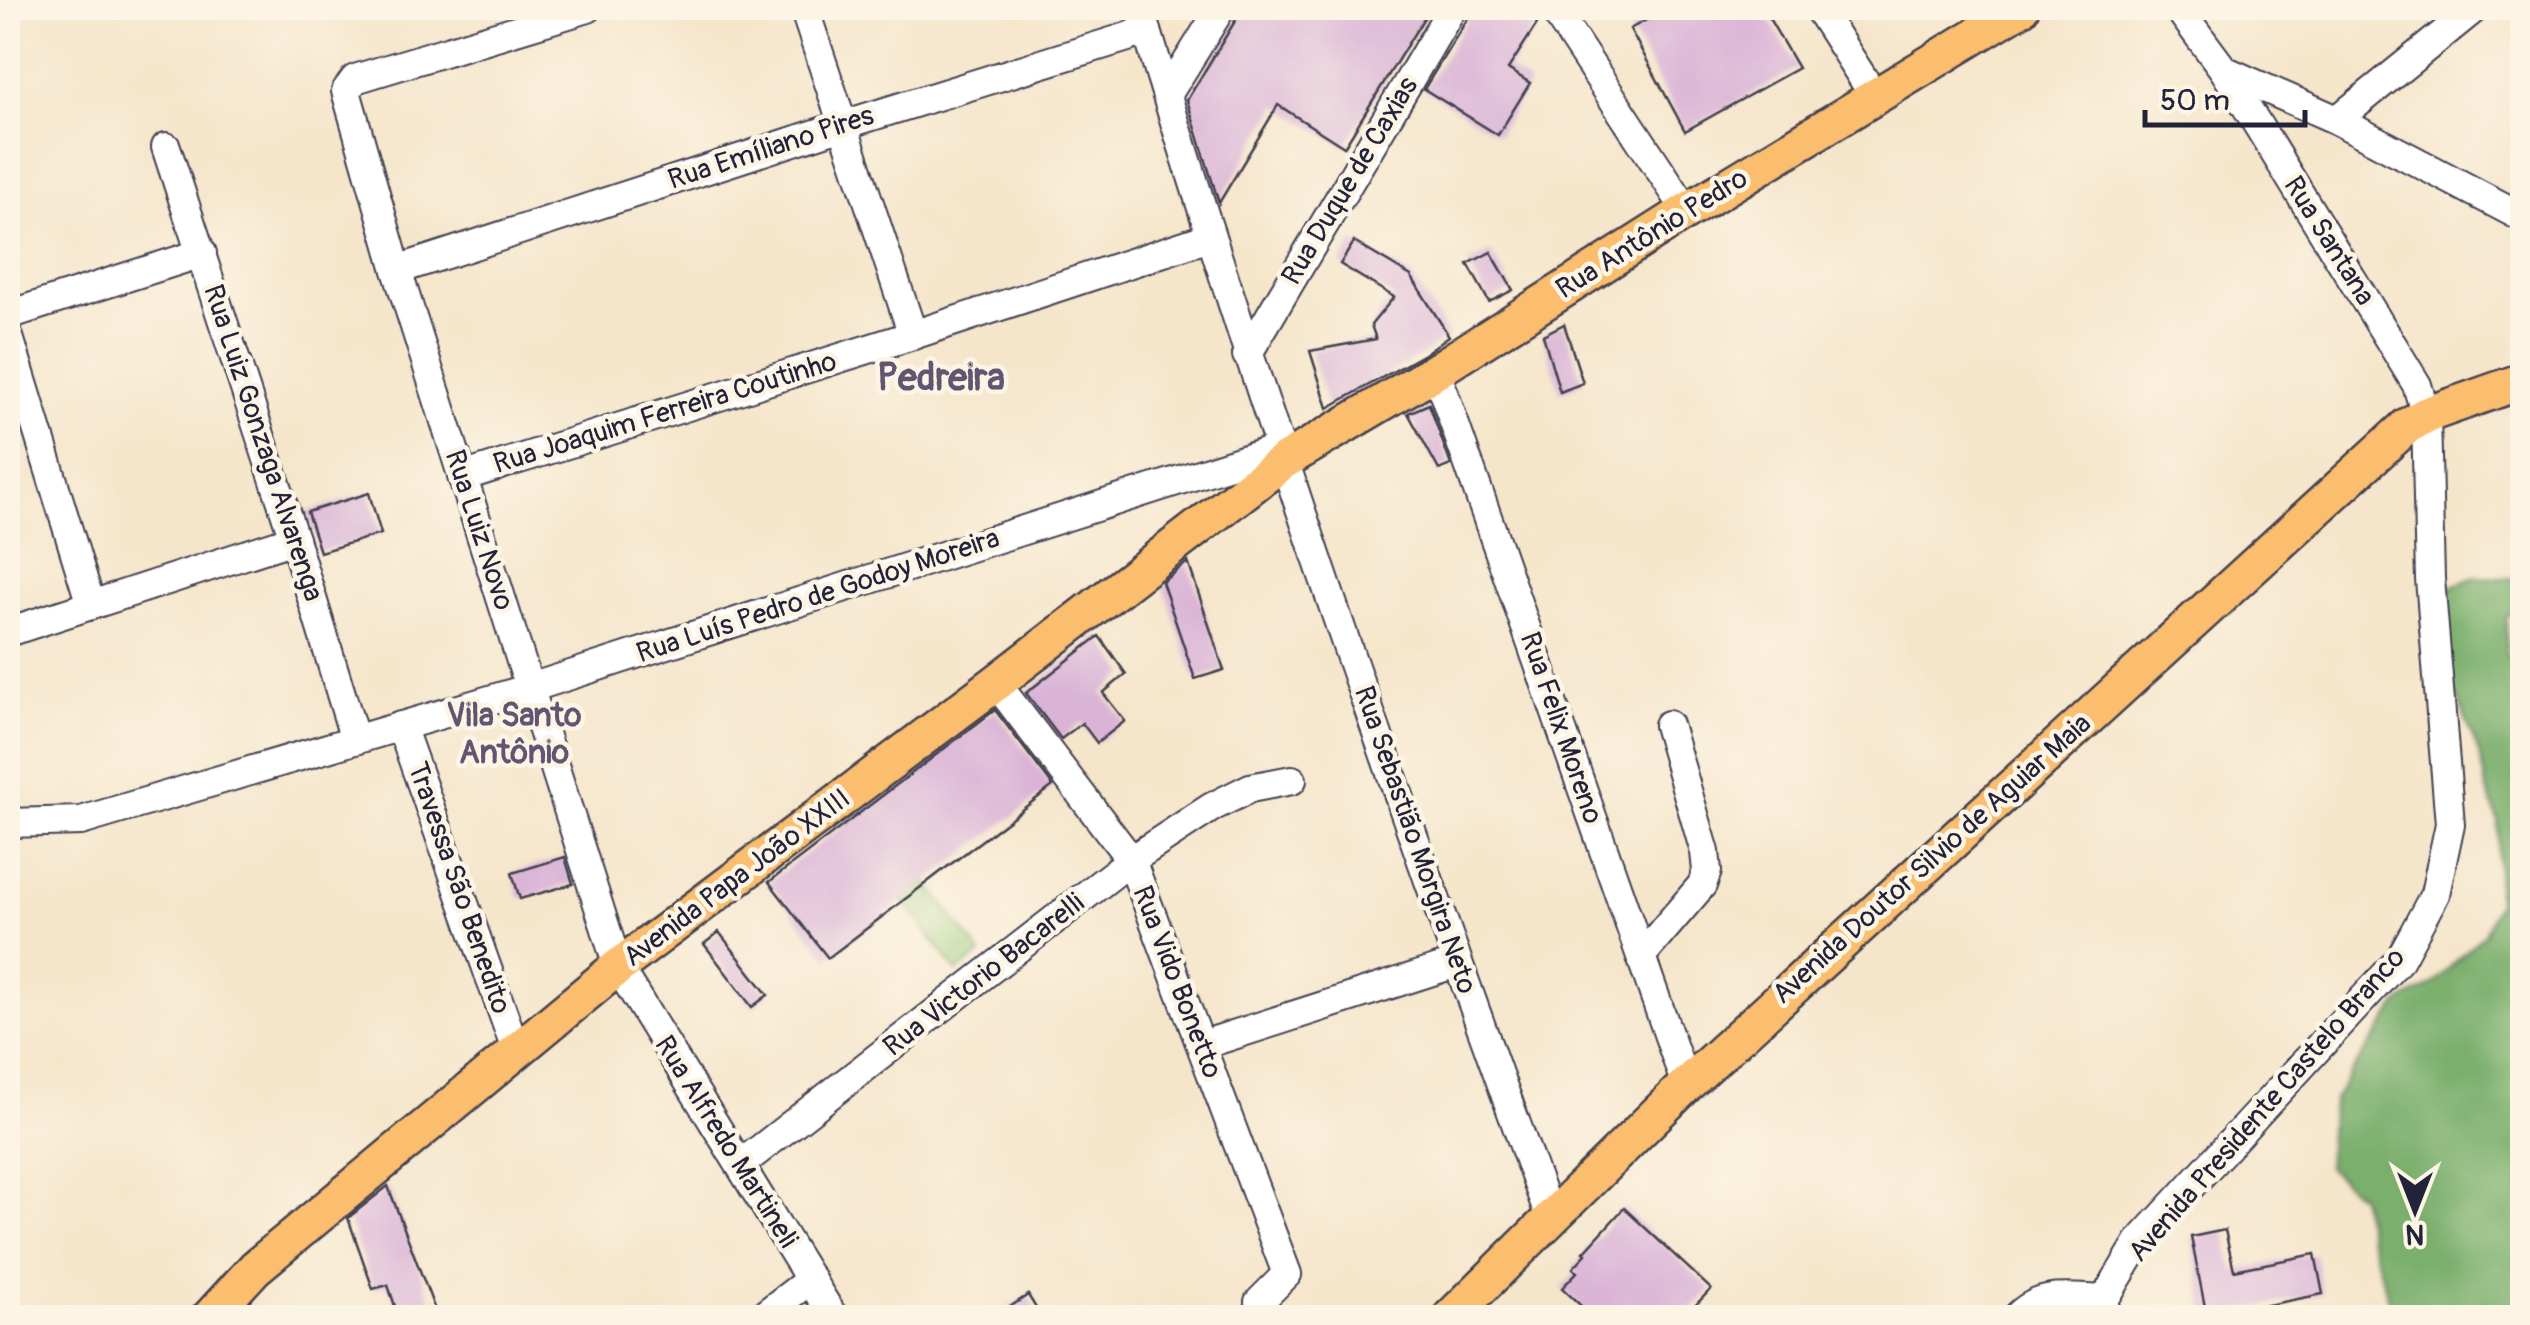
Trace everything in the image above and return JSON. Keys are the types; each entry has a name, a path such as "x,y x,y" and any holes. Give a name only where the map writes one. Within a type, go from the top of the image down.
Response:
{"main road":[{"name":"Rua Antônio Pedro","path":"1282,455 1436,371 1686,211 2021,8"},
{"name":"Avenida Doutor Silvio de Aguiar Maia","path":"1450,1318 1686,1084 2392,439 2426,415 2522,381"},
{"name":"Avenida Papa João XXIII","path":"208,1318 255,1268 618,967 996,684 1282,455"}],"street":[{"name":"Rua Luiz Novo","path":"588,8 354,79 346,92 397,270 618,967"},
{"path":"804,8 913,335"},
{"path":"1166,94 1220,8"},
{"name":"Rua Duque de Caxias","path":"1248,355 1452,8"},
{"path":"1553,8 1686,211"},
{"path":"1818,8 1875,97"},
{"name":"Rua Santana","path":"2178,8 2224,70 2417,386 2426,415"},
{"path":"2337,120 2475,8"},
{"name":"Rua Emíliano Pires","path":"397,270 843,124 1144,19"},
{"name":"Rua Sebastião Morgira Neto","path":"1144,19 1248,355 1550,1217"},
{"path":"2224,70 2337,120 2522,217"},
{"name":"Rua Luiz Gonzaga Alvarenga","path":"166,146 355,740"},
{"name":"Rua Joaquim Ferreira Coutinho","path":"462,477 1210,237"},
{"path":"8,316 202,253"},
{"path":"8,334 91,606"},
{"name":"Rua Felix Moreno","path":"1436,371 1686,1084"},
{"name":"Avenida Presidente Castelo Branco","path":"2091,1309 2139,1242 2400,959 2436,894 2450,824 2430,579 2426,415"},
{"name":"Rua Luís Pedro de Godoy Moreira","path":"8,823 82,821 530,688 1282,455"},
{"path":"8,632 294,539"},
{"name":"Rua Vido Bonetto","path":"996,684 1131,860 1287,1274 1259,1302"},
{"name":"Travessa São Benedito","path":"402,726 516,1050"},
{"path":"1642,955 1702,885 1707,871 1705,852 1668,726"},
{"name":"Rua Victorio Bacarelli","path":"741,1164 1131,860 1212,806 1250,788 1292,780"},
{"path":"1202,1046 1458,963"},
{"name":"Rua Alfredo Martineli","path":"618,967 834,1318"},
{"path":"760,1318 810,1279"},
{"path":"2016,1318 2029,1304 2055,1298 2091,1309"}],"green space":[{"path":"2476,577 2522,579 2522,610 2507,616 2506,654 2522,681 2522,1317 2391,1317 2392,1308 2360,1196 2328,1168 2328,1130 2335,1098 2400,1003 2432,985 2484,934 2497,903 2498,820 2480,756 2455,692 2436,660 2444,589"},
{"path":"869,806 981,954 957,972 845,824"}],"building":[{"path":"1243,8 1430,8 1344,147 1278,105 1219,203 1187,100"},
{"path":"1474,8 1528,8 1537,24 1508,69 1530,83 1498,135 1424,89"},
{"path":"1668,8 1763,8 1798,68 1685,131 1630,29"},
{"path":"1354,242 1411,276 1449,336 1328,408 1310,351 1376,339 1371,325 1394,297 1340,264"},
{"path":"1491,252 1513,290 1489,302 1468,264"},
{"path":"1564,324 1583,383 1560,392 1543,335"},
{"path":"1429,404 1451,465 1439,470 1408,413"},
{"path":"369,493 381,534 320,552 307,512"},
{"path":"1188,562 1224,670 1195,679 1162,582"},
{"path":"1099,636 1126,674 1103,693 1125,721 1097,743 1082,723 1061,739 1026,693"},
{"path":"995,710 1053,786 828,958 769,882"},
{"path":"565,857 573,884 520,899 512,873"},
{"path":"719,932 768,995 752,1007 704,944"},
{"path":"388,1186 438,1318 399,1318 388,1285 373,1289 348,1218"},
{"path":"1624,1208 1711,1289 1683,1318 1653,1318 1646,1311 1639,1318 1594,1318 1562,1288 1577,1272 1573,1268 1584,1252"},
{"path":"2225,1230 2234,1270 2315,1254 2323,1294 2207,1317 2191,1237"},
{"path":"1028,1295 1042,1318 993,1318"}],"district":[{"name":"Pedreira","path":"941,378"},
{"name":"Vila Santo Antônio","path":"514,734"}]}
